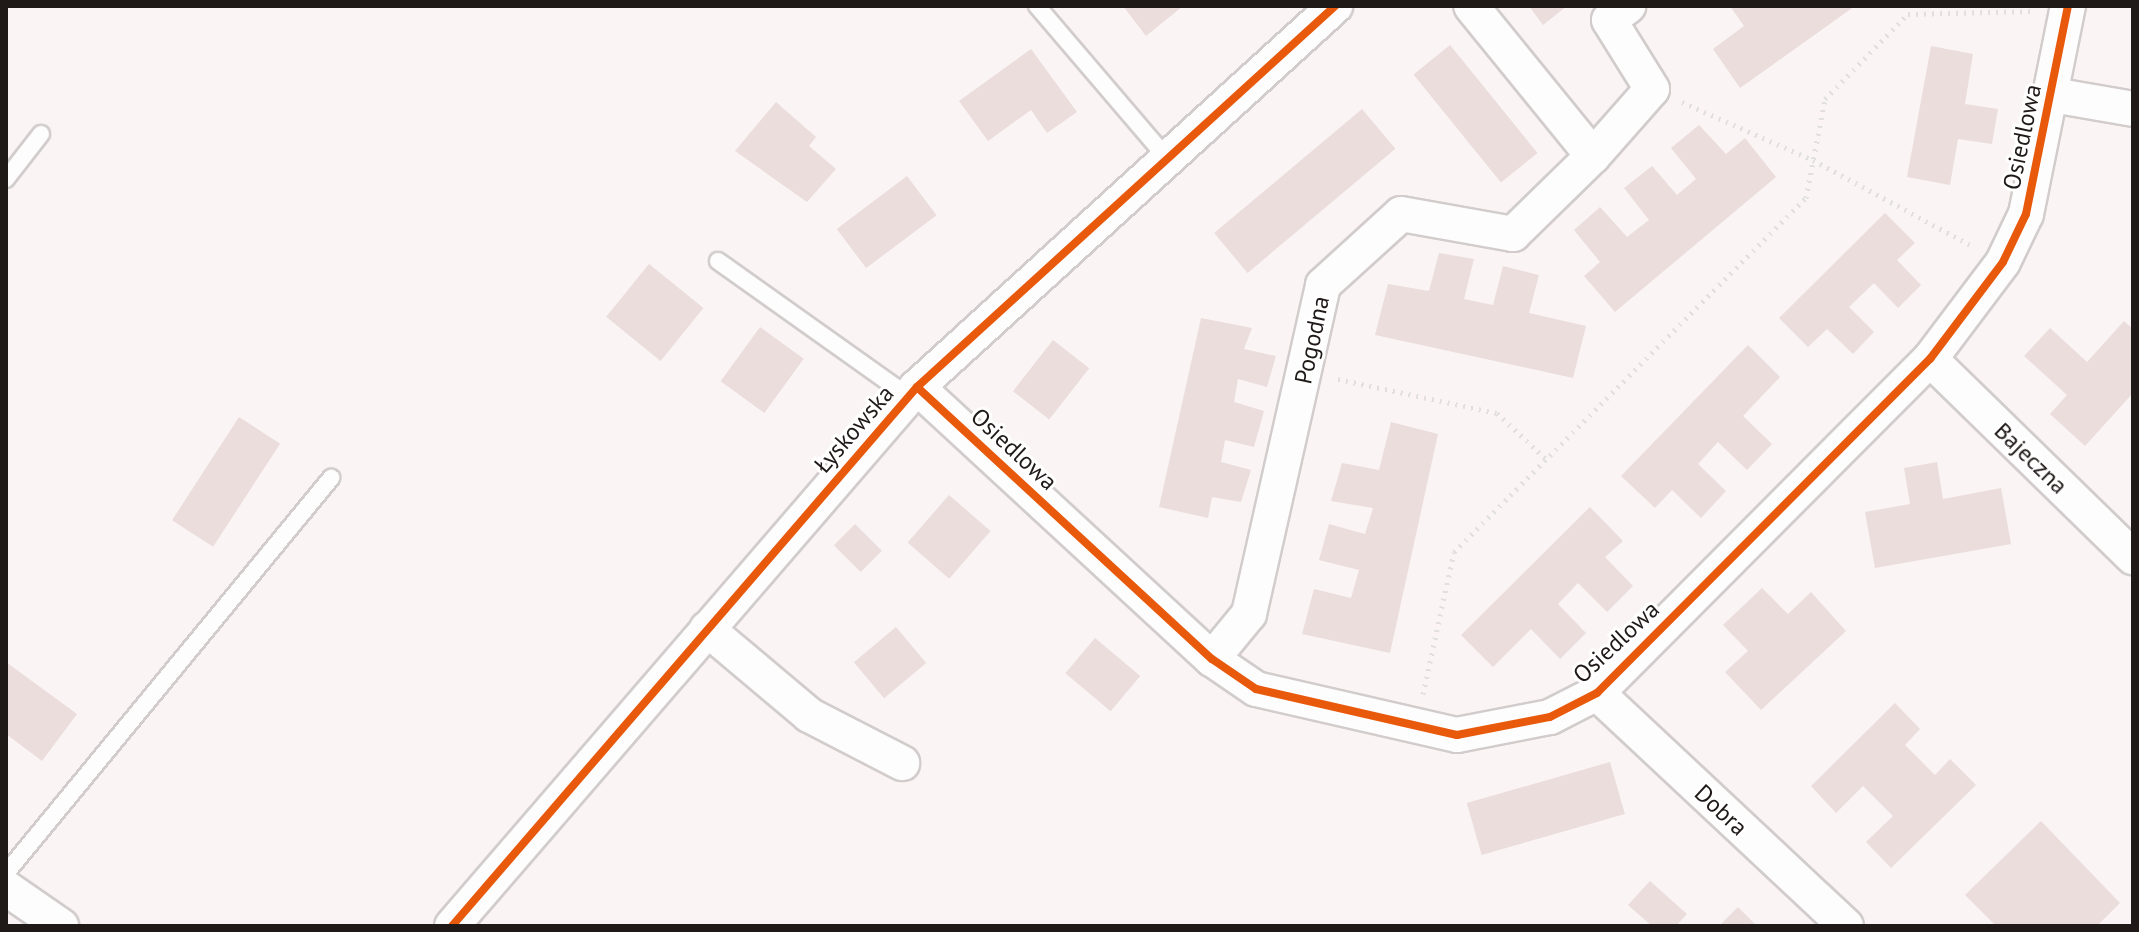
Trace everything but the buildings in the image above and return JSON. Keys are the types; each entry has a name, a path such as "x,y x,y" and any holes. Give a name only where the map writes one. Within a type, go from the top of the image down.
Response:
{"street":[{"name":"Łyskowska","path":"452,926 912,391 1335,6"},
{"path":"1471,6 1593,156"},
{"path":"1628,6 1609,20 1652,89"},
{"name":"Osiedlowa","path":"912,391 1212,659 1256,689 1416,731 1504,731 1597,693 1930,359 2003,262 2026,214 2067,11"},
{"name":"Pogodna","path":"1212,659 1249,614 1323,285 1401,214 1513,234 1593,156 1652,89"},
{"path":"2052,95 2133,109"},
{"name":"Bajeczna","path":"1930,359 2133,557"},
{"path":"707,629 809,715 902,763"},
{"name":"Dobra","path":"1597,693 1846,926"},
{"path":"6,888 61,926"}],"lane":[{"path":"1037,6 1167,158"},
{"path":"6,179 41,134"},
{"path":"718,261 912,391"},
{"path":"6,873 331,478"}],"path":[{"path":"1416,731 1454,552 1806,198 1825,99 1908,14 2067,11"},
{"path":"1652,89 1813,160 2003,262"},
{"path":"1305,372 1497,413 1546,459"}],"cycle path":[{"path":"452,926 917,387 1335,6"},
{"path":"917,387 1212,659 1256,689 1457,735 1550,717 1597,693 1930,359 2003,262 2026,214 2068,6"}]}
